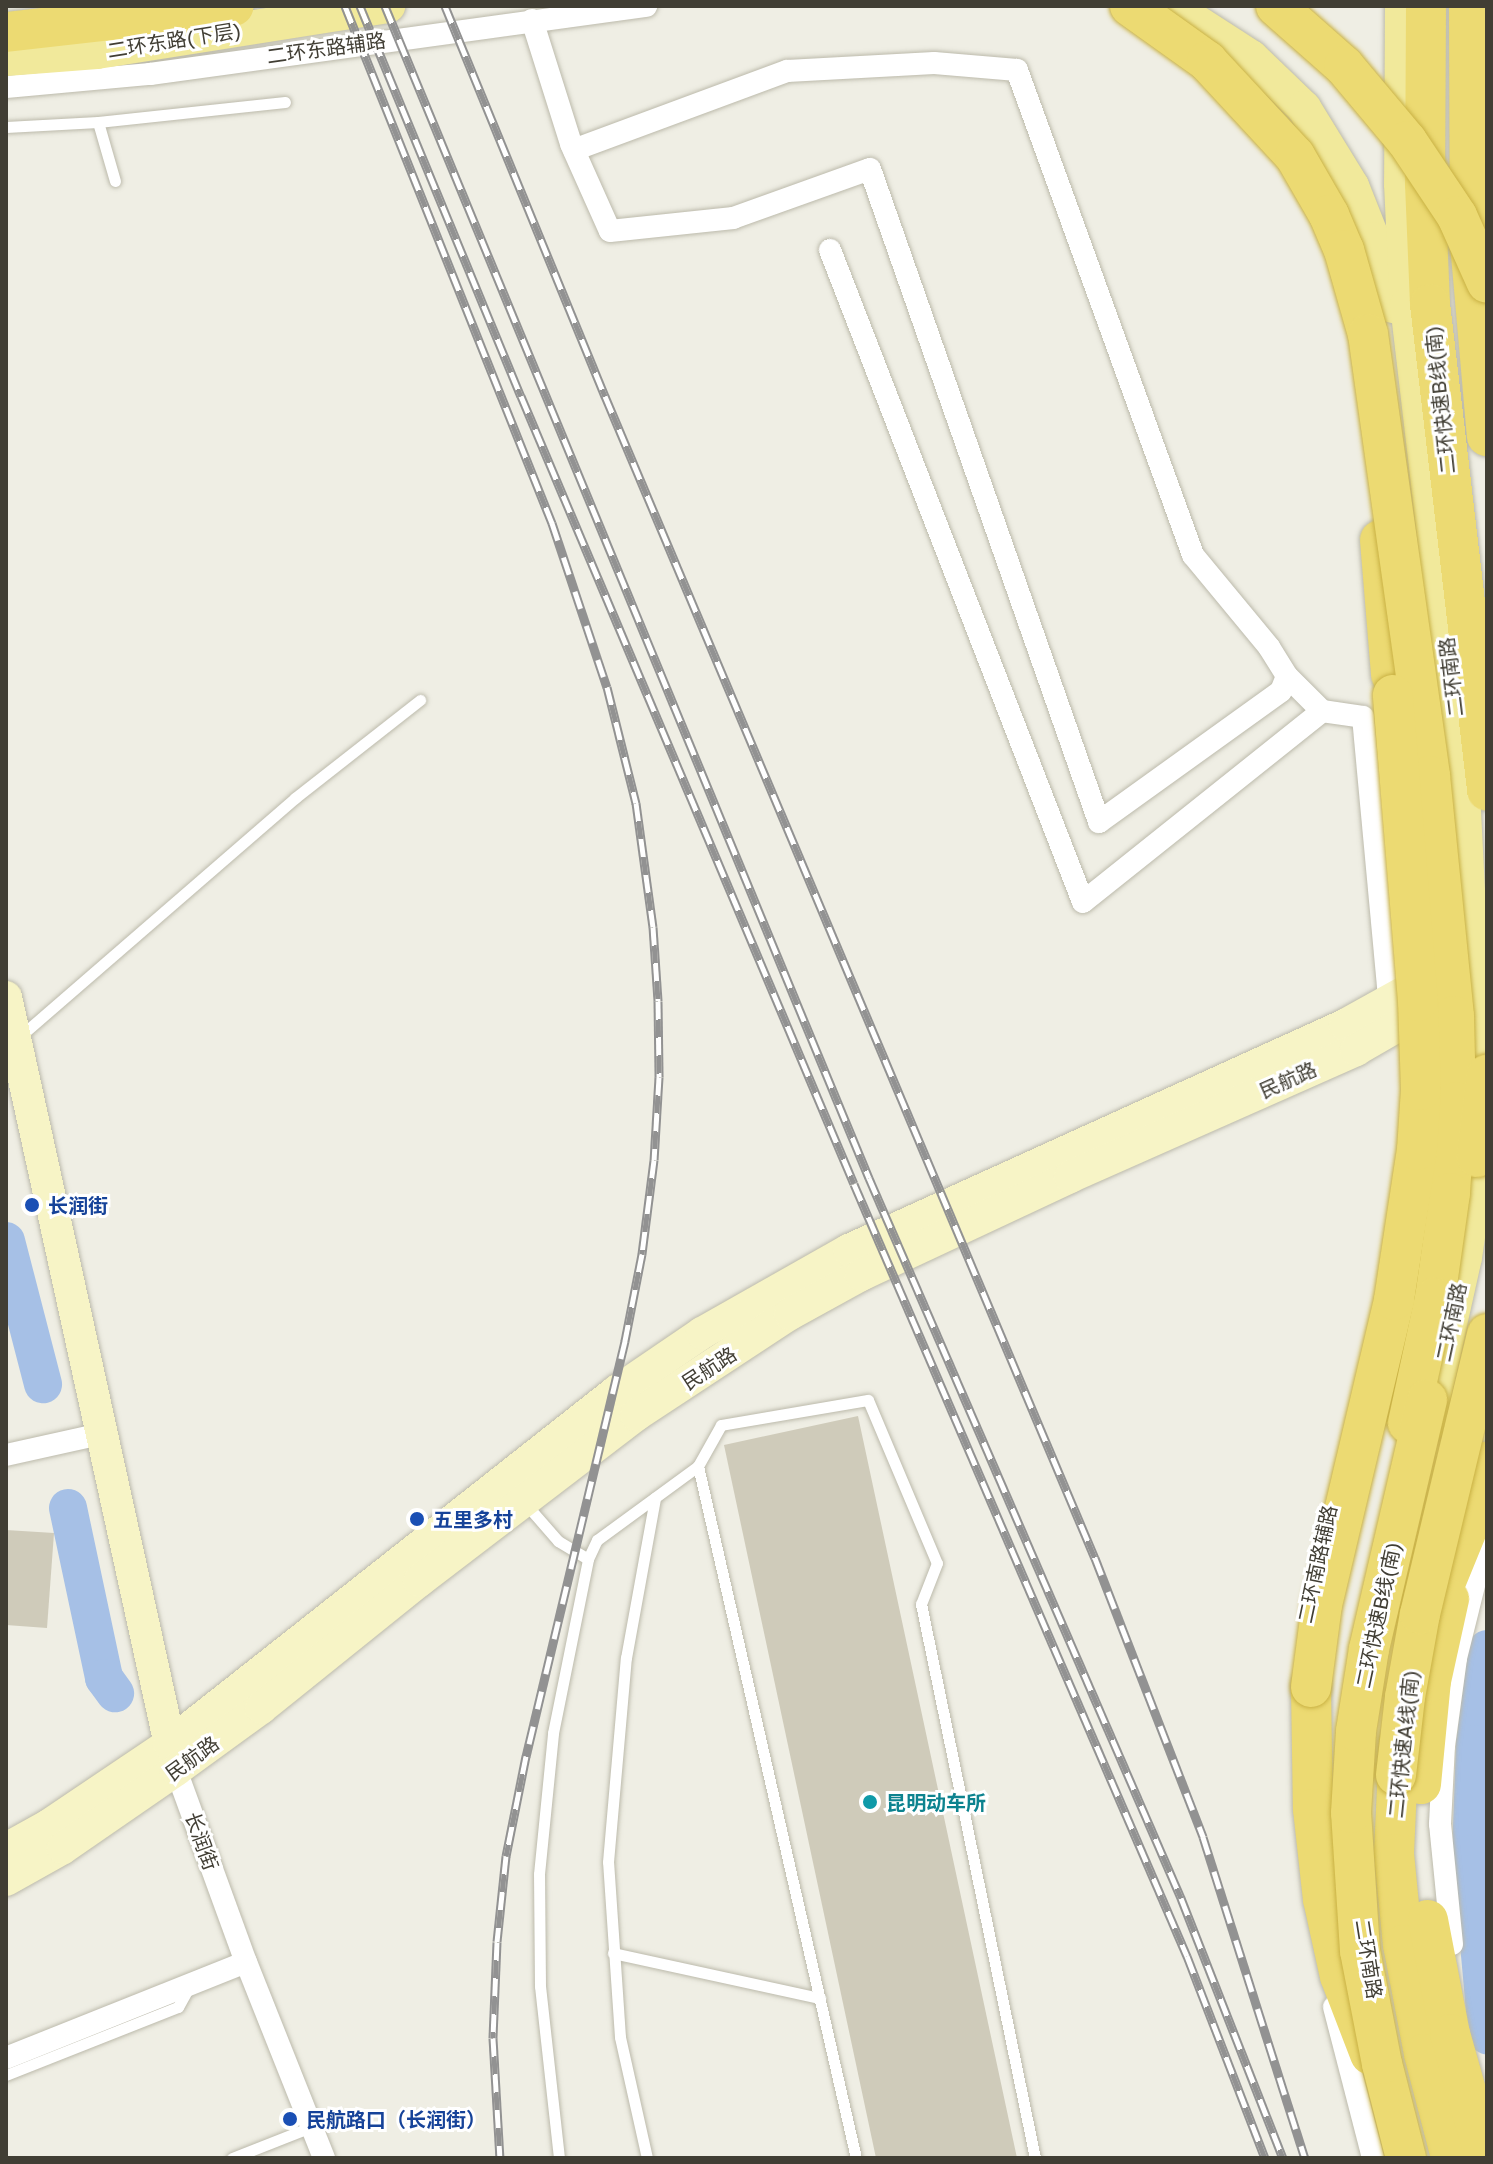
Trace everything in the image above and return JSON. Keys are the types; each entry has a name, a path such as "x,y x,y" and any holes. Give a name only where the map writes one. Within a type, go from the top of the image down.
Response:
{"highway":[{"path":"6,30 234,6"},
{"path":"1130,6 1207,61 1273,130 1312,184 1344,250 1368,334 1410,621 1446,912 1456,1058 1454,1146 1444,1243 1376,1566 1356,1731"},
{"path":"1276,6 1344,66 1407,141 1457,216 1487,283"},
{"name":"二环快速B线(南)","path":"1426,6 1425,184 1430,304 1487,791"},
{"path":"1472,6 1470,243 1487,436"},
{"path":"1344,250 1368,386 1417,974 1421,1090 1405,1246 1377,1381 1322,1605 1311,1687 1313,1809 1331,1944 1346,1996 1409,2158"},
{"name":"二环快速B线(南)","path":"1409,2158 1370,2005 1356,1914 1351,1813 1356,1731 1378,1605 1458,1260 1487,1075"},
{"name":"二环快速A线(南)","path":"1451,2158 1412,1997 1396,1883 1396,1775 1405,1697 1420,1614 1487,1336"},
{"path":"1485,2158 1450,2034 1433,1957 1420,1836 1422,1755 1431,1681 1481,1518 1487,1462"},
{"path":"1396,1775 1411,1673 1481,1518"},
{"path":"1412,1997 1437,2078 1476,2158"}],"main road":[{"name":"二环东路(下层)","path":"6,30 193,6"},
{"name":"二环东路(下层)","path":"6,59 126,48 388,6"},
{"path":"1402,6 1403,246 1425,475"},
{"path":"1472,6 1476,94 1487,197"},
{"path":"1178,10 1278,80 1328,143 1352,186 1373,239 1392,304 1425,475"},
{"name":"二环南路","path":"1409,2158 1366,1951 1357,1856 1358,1772 1374,1650 1452,1324 1473,1203 1479,1113 1480,969 1462,772 1425,475"},
{"name":"民航路","path":"6,1880 63,1848 617,1391 702,1333 849,1250 1345,1025 1389,999 1480,969"},
{"name":"民航路","path":"6,1849 172,1757 524,1502 636,1415 790,1314 849,1281 1070,1177 1356,1050 1480,969"},
{"name":"长润街","path":"6,997 17,1038 19,1130 101,1434 172,1757"},
{"name":"二环南路","path":"1444,2158 1418,2056 1396,1946 1388,1855 1389,1774 1398,1696 1416,1601 1487,1336"}],"street":[{"name":"二环东路辅路","path":"6,87 150,74 646,6"},
{"path":"532,20 574,150 610,231 733,218 870,169 1099,822 1262,707 1281,691 1287,676"},
{"path":"574,150 787,71 934,63 1017,70 1193,555 1269,647 1287,676 1322,711 1363,717 1389,999"},
{"path":"830,250 1083,902 1322,711"},
{"name":"二环南路辅路","path":"1373,2158 1303,1869 1292,1768 1292,1718 1306,1608 1338,1471 1380,1342 1436,1215 1462,1140 1480,969"},
{"path":"6,1455 101,1434"},
{"path":"1481,1518 1452,1685 1444,1746 1440,1824 1453,1952 1487,2105"},
{"name":"长润街","path":"172,1757 246,1962 324,2158"},
{"path":"6,2058 246,1962"}],"lane":[{"path":"6,127 98,122 285,102"},
{"path":"98,122 115,181"},
{"path":"17,1038 295,798 420,700"},
{"path":"559,2158 540,1986 539,1874 553,1733 588,1559 597,1540 698,1466 721,1425 868,1400 937,1563 921,1604 1035,2158"},
{"path":"698,1466 856,2158"},
{"path":"647,2158 620,2037 608,1862 612,1779 626,1658 655,1498"},
{"path":"524,1502 558,1541 588,1559"},
{"path":"613,1953 820,1998"},
{"path":"6,2075 178,2007 192,1984"},
{"path":"232,2158 311,2127"}],"building":[{"name":"昆明动车所","path":"858,1416 1017,2158 876,2158 724,1445"},
{"path":"6,1530 54,1533 47,1628 6,1625"}],"waterway":[{"path":"6,1241 43,1384"},
{"path":"68,1508 104,1678 115,1693"},
{"path":"1487,1649 1475,1744 1471,1854 1487,2035"}],"railway":[{"path":"345,6 552,523 607,687 636,803 653,927 659,1077 654,1160 642,1254 625,1341 526,1756 506,1856 497,1942 493,2038 500,2158"},
{"path":"360,6 854,1184 1187,1956 1265,2158"},
{"path":"385,6 869,1178 1181,1898 1283,2158"},
{"path":"445,6 605,396 1095,1558 1203,1837 1305,2158"}],"place":[{"name":"长润街","path":"32,1205"},
{"name":"五里多村","path":"417,1519"},
{"name":"昆明动车所","path":"870,1802"},
{"name":"民航路口（长润街）","path":"290,2119"}]}
